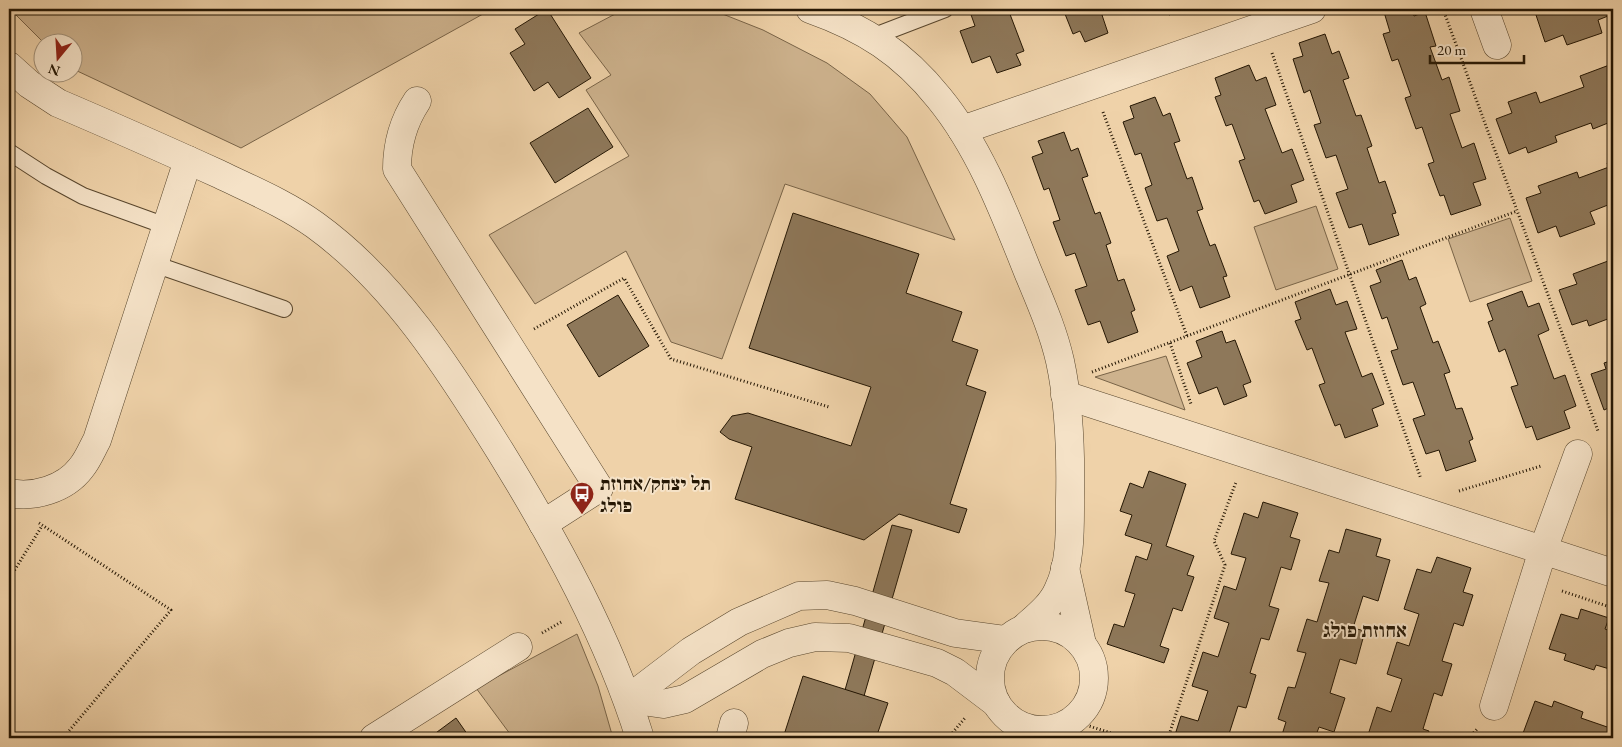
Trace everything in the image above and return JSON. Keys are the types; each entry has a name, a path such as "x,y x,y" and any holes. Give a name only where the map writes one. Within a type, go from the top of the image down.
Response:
{"street":[{"path":"810,9 844,21 872,37 908,64 939,98 962,130 991,185 1022,256 1048,321 1060,361 1071,461 1070,515 1065,568 1058,590 1045,609 1014,634 994,657 990,669 989,682 1010,721"},
{"path":"962,130 1312,9"},
{"path":"1484,9 1497,45"},
{"path":"9,66 29,84 58,103 272,199 315,225 357,261 396,302 434,352 489,433 543,524 600,632 628,699 640,738"},
{"path":"417,100 407,117 397,147 397,169 599,488 543,524"},
{"path":"10,493 40,493 65,483 81,468 97,440 188,160"},
{"path":"1064,389 1204,440 1613,573"},
{"path":"1494,706 1543,550 1578,454"},
{"path":"1065,568 1082,644"},
{"path":"827,595 855,601 955,633 1014,634 1037,626 1052,626 1068,633 1082,644 1091,658 1095,676 1093,693 1085,708 1068,730 1040,731 1025,728 1010,721 955,672 937,663 848,638 815,637 762,654 685,699 663,704 628,699 691,651 738,622 798,596 827,595"},
{"path":"374,738 518,647"}],"lane":[{"path":"872,37 944,9"},
{"path":"9,152 46,176 83,196 166,226"},
{"path":"154,264 284,309"}],"path":[{"path":"1443,9 1604,446 1457,492"},
{"path":"1262,26 1429,500 1409,507"},
{"path":"1093,85 1187,336"},
{"path":"1064,389 1187,336 1517,211"},
{"path":"508,344 624,278 671,358 829,407"},
{"path":"1170,343 1204,440"},
{"path":"1168,738 1225,565 1214,542 1246,454"},
{"path":"10,493 42,526 171,610 63,738"},
{"path":"9,579 42,526"},
{"path":"1533,581 1613,608"},
{"path":"1068,730 1127,738"}],"shaded area":[{"path":"10,9 492,9 241,148 82,73 82,32 33,32"},
{"path":"634,9 710,9 763,30 827,63 870,94 907,137 955,240 785,184 722,359 671,342 626,251 535,304 489,235 629,156 586,90 611,75 579,33 617,13"},
{"path":"1316,206 1338,269 1276,290 1254,227"},
{"path":"1510,218 1532,281 1470,302 1448,239"},
{"path":"1166,356 1185,410 1095,377"},
{"path":"577,634 598,686 613,738 513,738 476,688"}],"building":[{"path":"547,9 591,78 559,98 548,82 534,91 510,53 525,44 515,29"},
{"path":"969,9 998,9 999,11 1008,9 1024,51 1016,54 1021,65 997,73 990,56 972,63 960,31 975,26"},
{"path":"1063,9 1119,9 1102,15 1108,33 1085,42 1080,31 1073,34"},
{"path":"1166,9 1184,9 1169,15"},
{"path":"1394,9 1411,9 1414,16 1425,12 1436,46 1430,47 1442,80 1449,77 1460,111 1450,114 1462,148 1474,143 1486,179 1473,183 1481,205 1451,215 1444,195 1440,196 1428,164 1434,162 1422,127 1416,129 1405,98 1411,96 1398,59 1392,61 1383,34 1390,32 1384,12"},
{"path":"1534,9 1613,9 1613,14 1598,20 1602,33 1567,45 1563,35 1545,42"},
{"path":"1325,34 1332,54 1339,51 1349,78 1343,80 1356,116 1361,115 1372,146 1367,148 1379,183 1385,181 1396,213 1392,214 1399,235 1369,245 1362,224 1349,228 1336,193 1348,189 1336,155 1326,158 1314,125 1321,123 1310,90 1304,93 1293,59 1303,56 1299,43"},
{"path":"1612,64 1613,121 1593,129 1591,123 1555,136 1557,142 1528,153 1526,147 1509,154 1496,119 1512,113 1508,102 1536,92 1540,103 1584,87 1580,76"},
{"path":"1249,65 1256,81 1266,77 1276,105 1265,109 1282,153 1292,149 1304,180 1291,185 1297,202 1265,214 1259,200 1254,202 1239,161 1245,159 1232,124 1226,126 1215,97 1221,95 1215,78"},
{"path":"1155,97 1163,116 1170,113 1180,141 1174,143 1187,179 1192,177 1203,209 1197,211 1210,246 1215,244 1227,276 1223,277 1230,297 1200,308 1192,286 1180,291 1167,256 1179,251 1167,218 1157,221 1145,188 1152,185 1141,153 1135,155 1123,122 1134,118 1130,106"},
{"path":"588,108 613,147 555,183 530,143"},
{"path":"1064,132 1071,151 1078,148 1088,176 1082,178 1095,214 1100,212 1111,243 1106,245 1118,281 1124,279 1135,310 1131,312 1138,332 1108,343 1100,321 1088,325 1075,290 1087,286 1075,253 1066,256 1053,222 1060,220 1049,188 1044,190 1032,157 1043,153 1038,141"},
{"path":"1613,160 1613,203 1590,212 1595,224 1560,237 1556,226 1538,233 1526,198 1541,193 1538,186 1577,172 1579,178 1609,167 1607,163"},
{"path":"793,213 919,254 906,293 962,312 952,341 978,350 966,385 986,392 950,504 967,509 959,533 899,514 864,540 735,499 752,447 729,439 720,432 732,416 748,413 851,446 871,387 749,348"},
{"path":"1402,260 1409,280 1416,277 1426,304 1420,307 1433,343 1438,341 1450,372 1444,374 1456,409 1462,408 1473,439 1469,441 1476,461 1446,471 1439,450 1426,454 1413,419 1425,415 1413,382 1403,385 1391,351 1398,349 1387,317 1382,319 1370,286 1381,282 1376,270"},
{"path":"1608,261 1613,273 1613,317 1589,326 1587,320 1572,325 1559,290 1577,284 1573,274"},
{"path":"1330,289 1336,305 1347,301 1357,329 1345,332 1362,377 1372,373 1384,404 1372,409 1378,426 1345,438 1340,424 1335,426 1319,385 1325,383 1312,348 1307,350 1295,321 1301,319 1295,302"},
{"path":"1522,291 1528,307 1539,303 1549,330 1538,335 1554,379 1565,375 1576,406 1564,411 1570,428 1537,440 1532,426 1526,428 1511,387 1518,385 1505,349 1499,352 1488,322 1493,320 1487,304"},
{"path":"618,295 649,346 599,377 567,325"},
{"path":"1222,331 1226,343 1235,340 1251,382 1243,385 1247,396 1224,405 1217,387 1199,394 1187,363 1202,357 1196,341"},
{"path":"1613,360 1613,406 1604,410 1591,374 1606,369 1604,363"},
{"path":"1149,471 1186,484 1166,546 1194,556 1187,575 1194,577 1182,611 1173,608 1160,646 1169,649 1164,663 1107,644 1114,624 1124,627 1135,594 1125,591 1136,556 1147,560 1152,544 1125,535 1132,515 1120,511 1130,483 1143,488"},
{"path":"1263,502 1298,513 1290,537 1300,540 1291,570 1281,567 1269,606 1279,609 1269,640 1261,638 1250,673 1256,675 1246,708 1238,706 1229,734 1235,738 1174,738 1181,716 1198,721 1208,691 1192,686 1203,652 1218,657 1229,623 1214,618 1224,586 1236,590 1246,558 1231,554 1244,513 1258,518"},
{"path":"892,525 912,530 864,696 845,690"},
{"path":"1346,529 1381,539 1376,556 1390,560 1378,601 1363,596 1353,628 1365,631 1356,664 1340,659 1330,693 1345,698 1334,732 1319,727 1315,738 1281,738 1286,722 1278,719 1288,687 1295,688 1306,653 1297,651 1307,619 1317,622 1329,583 1319,581 1329,550 1339,553"},
{"path":"1437,557 1471,568 1463,592 1473,595 1463,626 1454,623 1442,661 1452,664 1442,696 1434,693 1423,729 1429,731 1427,738 1367,738 1377,707 1391,712 1402,679 1387,674 1397,642 1409,646 1419,614 1404,609 1417,569 1431,573"},
{"path":"1581,609 1609,618 1605,629 1613,632 1613,670 1596,665 1594,670 1564,660 1566,654 1549,649 1561,614 1578,619"},
{"path":"803,676 888,703 876,738 783,738"},
{"path":"1535,701 1552,707 1554,701 1583,712 1581,718 1613,729 1613,738 1530,738 1522,736"},
{"path":"456,718 470,738 429,738"}],"place":[{"name":"תל יצחק/אחוזת פולג","path":"582,515"}],"district":[{"name":"אחוזת פולג","path":"1365,630"}]}
